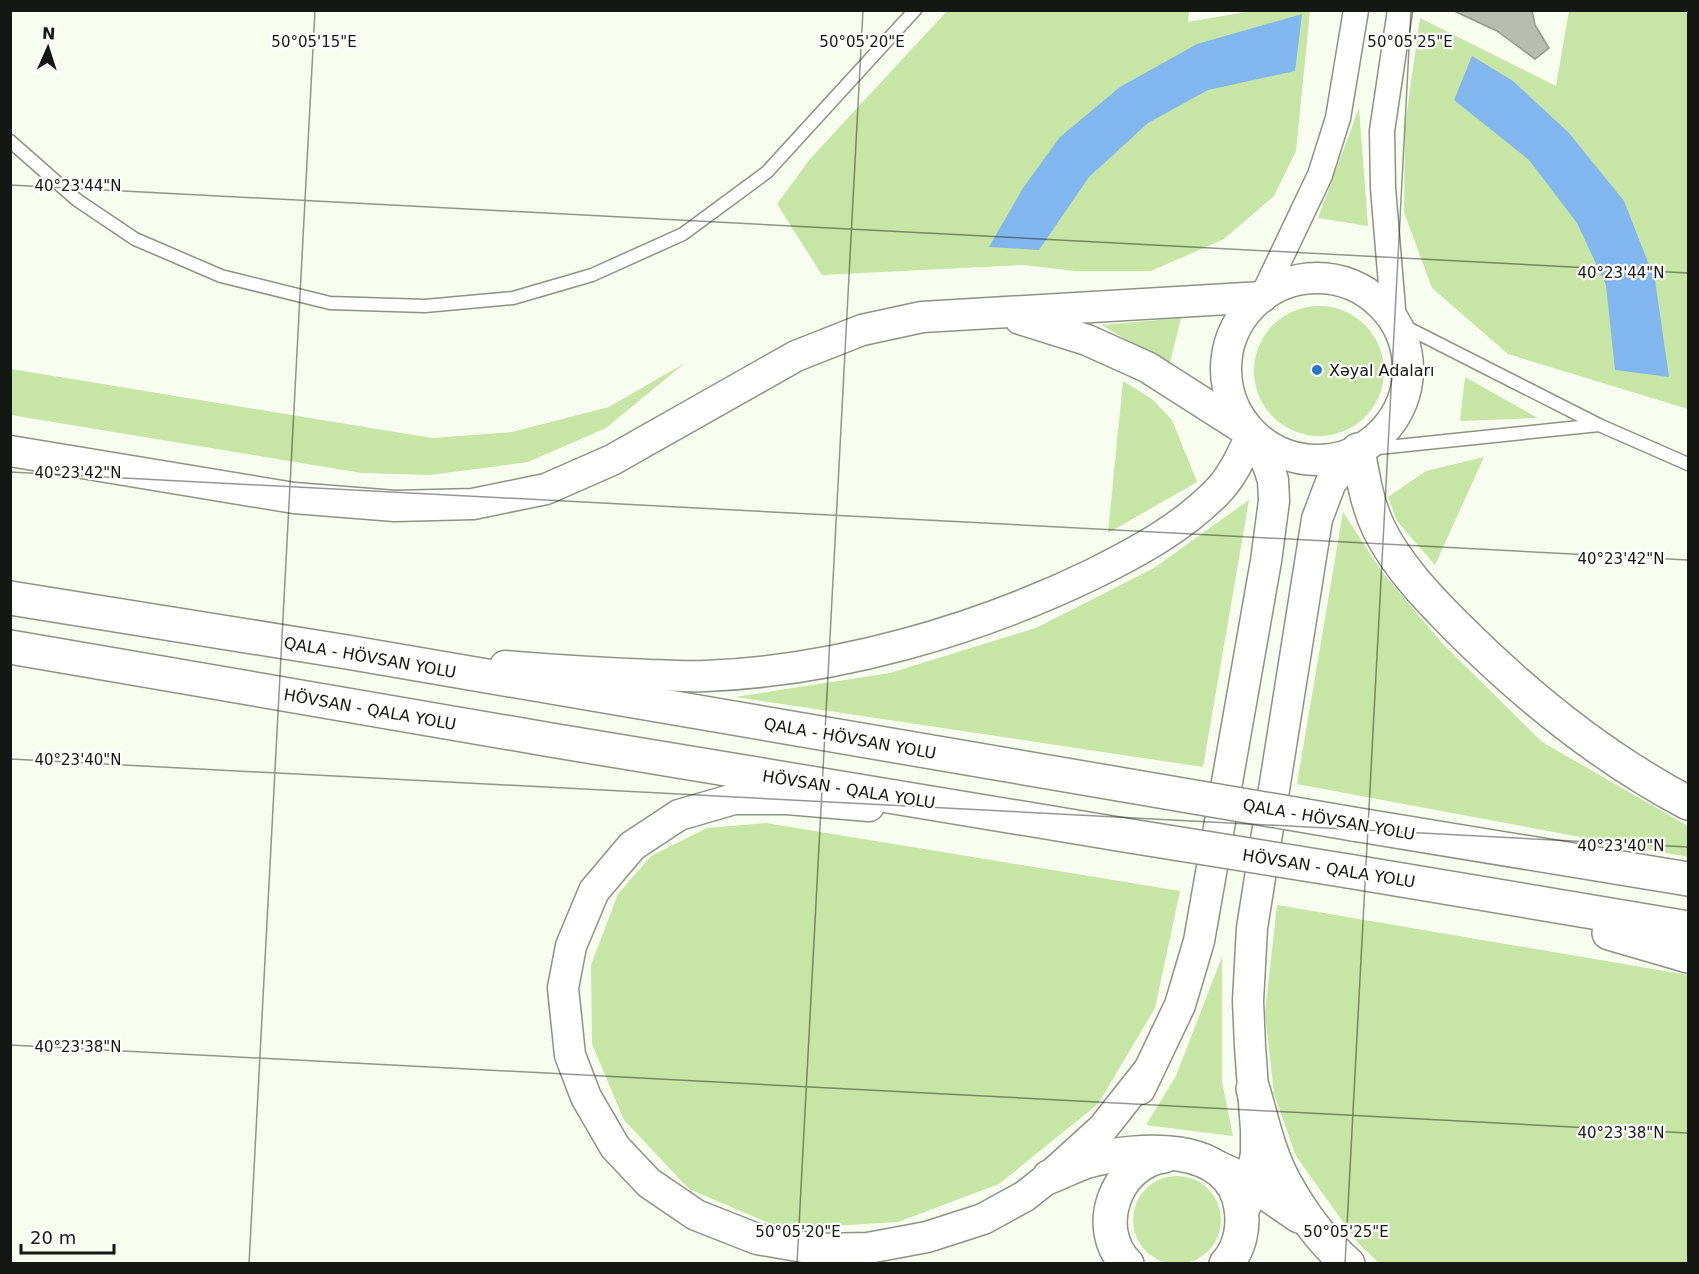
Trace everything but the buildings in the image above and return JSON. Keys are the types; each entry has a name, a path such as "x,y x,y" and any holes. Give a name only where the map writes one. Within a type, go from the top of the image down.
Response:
{"main road":[{"path":"1358,450 1367,501 1380,529 1402,567 1440,610 1498,668 1564,722 1650,783 1689,804"},
{"name":"QALA - HÖVSAN YOLU","path":"10,597 1689,879"},
{"name":"HÖVSAN - QALA YOLU","path":"10,647 1689,928"},
{"path":"1419,883 1689,956"},
{"path":"1253,1089 1284,1181 1319,1233"},
{"path":"1049,1177 1087,1161 1140,1152 1198,1157 1251,1183 1281,1202 1319,1233 1348,1263"},
{"path":"1127,1263 1113,1240 1110,1219 1113,1199 1123,1181 1138,1166 1157,1157 1177,1154"},
{"path":"1216,1167 1231,1182 1240,1200 1247,1253 1252,1263"},
{"path":"1226,1263 1239,1241 1243,1221"}],"street":[{"path":"1262,297 1320,175 1338,118 1356,10"},
{"path":"1003,314 1087,340 1148,366 1275,450 1300,459 1330,459 1358,450 1379,436 1395,417 1404,393 1408,369 1404,344 1395,321 1383,188 1382,131 1400,10"},
{"path":"1110,1219 1113,1156 1123,1127 1180,1005 1199,940 1266,561 1274,501 1273,480 1252,434 1238,416 1229,396 1225,374 1227,352 1234,331 1245,312 1262,297 1281,285 1297,280 1332,279 1364,292 1378,302 1395,321"},
{"path":"10,451 294,498 395,506 473,504 546,489 612,460 796,356 862,330 922,317 1262,297"},
{"path":"346,652 583,672 703,677 772,671 850,657 960,629 1043,598 1124,559 1180,525 1219,491 1235,468 1252,434"},
{"path":"1243,1221 1256,1154 1248,1001 1252,928 1317,519 1331,482 1358,450"},
{"path":"1041,821 787,799 734,799 679,815 632,846 594,891 571,946 563,988 570,1055 586,1097 615,1147 649,1183 696,1215 757,1239 815,1249 868,1248 927,1238 983,1219 1025,1196 1103,1128 1148,1071"}],"lane":[{"path":"10,141 77,200 135,239 221,276 330,303 425,306 513,298 592,275 682,234 767,172 915,10"},
{"path":"1395,321 1599,425 1689,464"},
{"path":"1358,450 1599,425"}],"green space":[{"path":"947,11 1189,11 1188,22 1252,11 1310,11 1296,151 1274,196 1224,239 1151,271 1075,271 1023,265 822,275 777,204 810,159"},
{"path":"1569,11 1688,11 1688,409 1508,354 1432,288 1404,212 1405,126 1420,18 1556,86"},
{"path":"1359,108 1368,226 1318,218"},
{"path":"1319,306 1344,311 1365,325 1379,346 1384,371 1379,396 1365,417 1344,431 1319,436 1294,431 1273,417 1259,396 1254,371 1259,346 1273,325 1294,311"},
{"path":"1181,318 1169,366 1102,325"},
{"path":"685,363 606,428 528,462 430,475 362,473 11,415 11,369 432,438 512,432 609,407"},
{"path":"1465,377 1538,418 1460,421"},
{"path":"1123,381 1152,399 1172,420 1197,482 1108,533"},
{"path":"1484,457 1435,565 1397,521 1388,497 1426,471"},
{"path":"1249,500 1203,767 735,697 890,673 1036,628 1154,568"},
{"path":"1343,512 1382,572 1443,644 1542,742 1688,826 1688,857 1297,784"},
{"path":"766,823 1180,891 1155,1008 1098,1104 999,1184 898,1222 783,1229 689,1189 624,1120 592,1044 591,965 618,894 651,856 707,828"},
{"path":"1277,905 1688,975 1688,1263 1379,1263 1358,1243 1296,1156 1274,1094 1265,1013"},
{"path":"1222,957 1222,1081 1233,1136 1146,1125 1176,1076"},
{"path":"1177,1176 1194,1180 1208,1189 1217,1203 1221,1220 1217,1237 1208,1251 1194,1260 1177,1264 1160,1260 1146,1251 1137,1237 1133,1220 1137,1203 1146,1189 1160,1180"}],"water":[{"path":"1302,14 1295,71 1208,90 1148,123 1089,177 1039,250 989,247 1023,188 1060,137 1120,87 1197,44"},
{"path":"1472,56 1513,81 1569,133 1624,201 1655,280 1669,377 1615,370 1606,285 1577,223 1529,160 1454,100"}],"place":[{"name":"Xəyal Adaları","path":"1317,370"}]}
